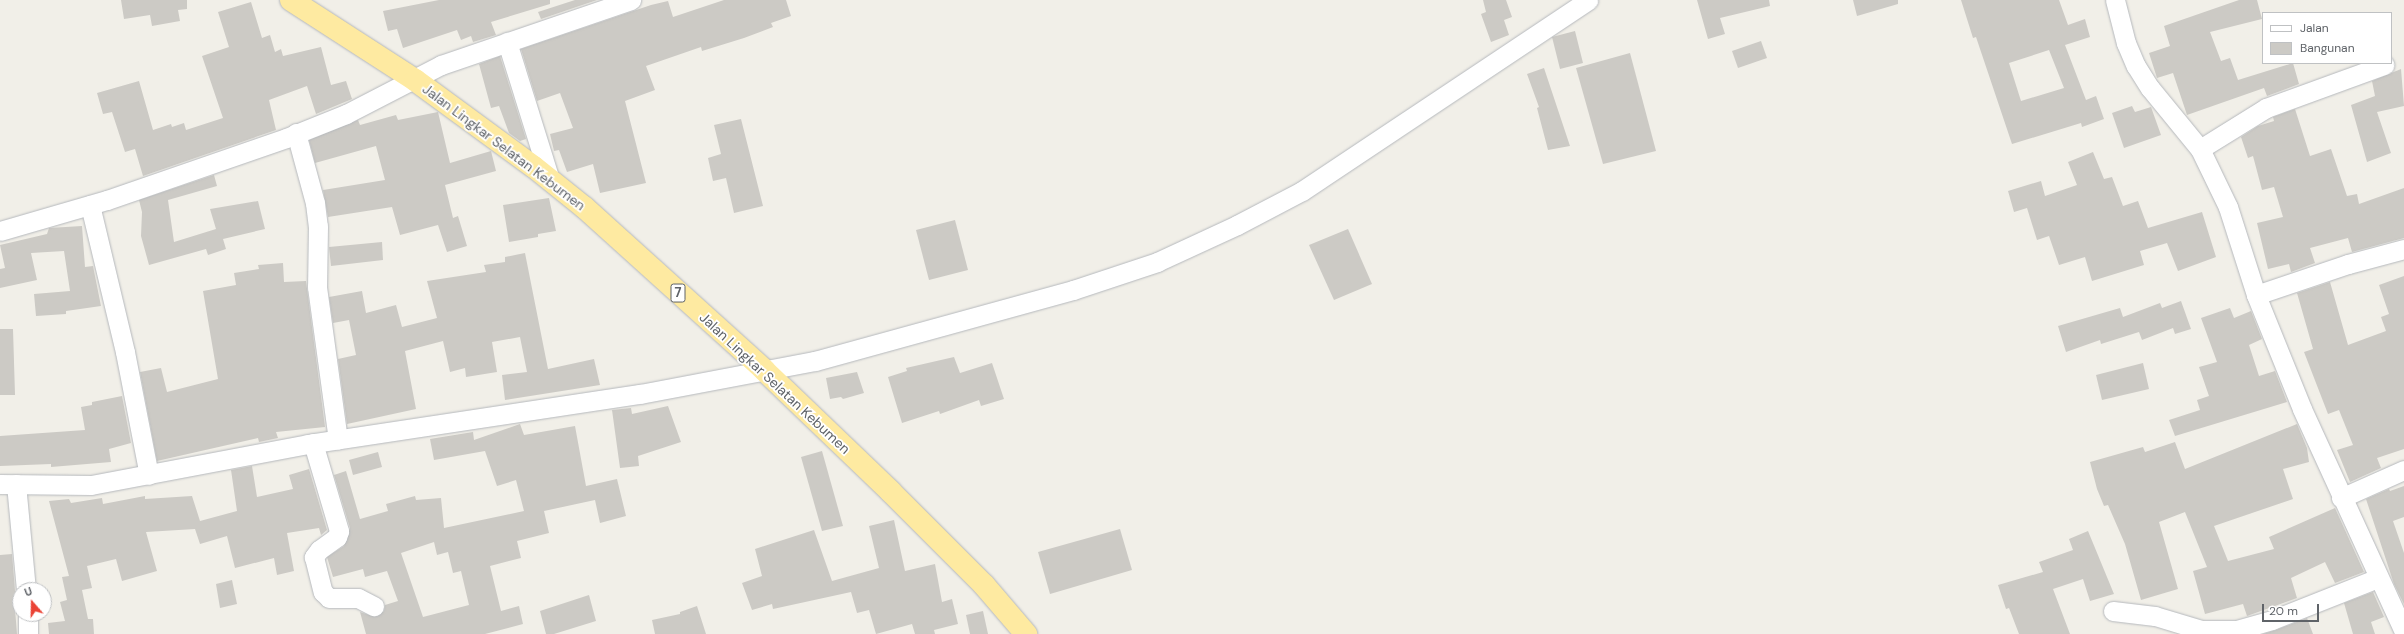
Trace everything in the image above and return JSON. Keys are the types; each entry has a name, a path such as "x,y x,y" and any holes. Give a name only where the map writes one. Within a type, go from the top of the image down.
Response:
{"highway":[{"name":"Jalan Lingkar Selatan Kebumen","path":"291,0 415,80 550,180 585,208 764,370 973,574 1026,634"}],"street":[{"path":"0,231 90,205 296,134 346,114 415,80 441,65 631,0"},
{"path":"25,582 8,484 91,485 313,443 640,394 815,361 907,337 1073,290 1157,262 1237,225 1302,191 1588,0"},
{"path":"2115,0 2126,42 2136,66 2150,88 2200,149 2228,207 2256,295 2302,409 2341,498 2404,632"},
{"path":"507,42 550,180"},
{"path":"2200,149 2266,108 2384,65"},
{"path":"296,134 315,203 318,226 317,287 338,440"},
{"path":"90,205 125,352 149,475"},
{"path":"2256,295 2348,264 2404,249"},
{"path":"313,443 339,531 337,537 318,550 314,557 323,592 326,597 351,596 374,606"},
{"path":"2341,498 2404,470"},
{"path":"2112,611 2155,616 2201,630 2237,630 2272,620 2378,578"},
{"path":"28,622 28,634"}],"building":[{"path":"121,0 187,0 187,9 178,10 180,21 152,26 150,15 124,19"},
{"path":"439,0 550,0 550,4 491,22 496,35 473,42 471,36 461,40 457,30 403,48 397,29 388,31 383,11"},
{"path":"575,0 597,0 541,19 538,12"},
{"path":"724,0 786,0 791,16 771,23 773,27 744,38 702,51 701,47 646,66 655,90 625,101 646,183 600,193 593,164 567,172 559,150 554,151 550,134 573,128 560,93 537,101 521,49 651,5 668,1 673,17"},
{"path":"1483,0 1506,0 1512,17 1504,20 1509,35 1491,42 1481,14 1486,12"},
{"path":"1697,0 1769,0 1770,6 1720,18 1725,34 1708,39"},
{"path":"1853,0 1898,0 1898,4 1857,16"},
{"path":"1961,0 2059,0 2068,25 2085,19 2090,37 2065,45 2086,100 2096,96 2104,119 2082,127 2081,123 2012,144 1976,37 1973,38","holes":["2049,50 2064,88 2021,101 2009,63"]},
{"path":"2239,0 2257,0 2262,19 2210,32 2221,61 2230,58 2238,80 2293,64 2299,84 2267,96 2264,88 2187,115 2173,73 2157,78 2149,53 2170,46 2164,26"},
{"path":"251,2 262,38 270,35 275,52 281,49 283,56 321,47 331,85 346,81 352,99 316,114 307,86 269,100 276,130 143,176 135,149 125,152 112,112 103,114 97,93 139,81 153,130 171,124 172,127 184,123 186,130 223,118 202,56 229,47 218,12"},
{"path":"1575,31 1583,63 1560,69 1552,37"},
{"path":"1761,41 1767,58 1738,68 1732,51"},
{"path":"1630,53 1656,151 1603,164 1576,68"},
{"path":"500,56 526,139 520,141 509,133 499,106 491,108 479,64"},
{"path":"1544,68 1570,146 1548,150 1537,108 1539,107 1527,74"},
{"path":"2401,69 2404,106 2377,112 2391,153 2367,162 2351,105 2375,96 2372,81"},
{"path":"2132,106 2135,112 2151,107 2161,135 2124,148 2112,113"},
{"path":"2295,109 2310,156 2331,149 2347,196 2357,194 2359,204 2404,188 2404,238 2352,252 2348,238 2310,248 2315,263 2291,272 2289,264 2268,269 2257,223 2283,217 2274,187 2262,190 2253,156 2248,158 2241,137 2258,126 2274,121 2273,117"},
{"path":"438,112 450,163 491,151 496,171 445,185 453,218 458,216 467,246 447,252 438,225 400,235 392,207 328,217 323,190 385,180 376,146 315,163 309,140 358,120 360,125 396,115 398,120"},
{"path":"741,119 763,206 734,213 726,178 713,181 708,158 721,154 714,125"},
{"path":"2093,152 2104,179 2112,177 2123,206 2138,201 2148,228 2202,212 2216,257 2178,271 2167,243 2140,251 2144,265 2092,281 2085,257 2059,265 2049,236 2037,240 2027,208 2014,212 2008,191 2041,181 2045,196 2077,185 2068,162"},
{"path":"214,175 217,186 168,200 174,242 216,229 210,209 258,201 265,229 223,239 226,249 208,255 206,249 149,265 141,236 142,212 139,200"},
{"path":"549,198 556,231 538,234 538,237 509,242 503,205"},
{"path":"955,220 968,270 929,280 916,230"},
{"path":"82,226 85,267 93,266 101,306 66,311 66,314 36,316 34,294 70,291 64,251 31,253 37,280 0,288 0,269 5,268 0,245 47,234 49,228"},
{"path":"1348,229 1372,284 1334,300 1309,245"},
{"path":"382,242 383,260 331,266 329,247"},
{"path":"525,253 548,369 594,359 600,385 505,400 502,375 527,372 520,337 492,342 497,372 466,377 465,368 450,372 443,341 405,351 416,409 347,424 338,359 356,355 349,320 333,323 329,297 362,291 366,313 396,305 402,327 437,318 427,281 486,272 484,265 505,262 505,257"},
{"path":"283,263 284,282 306,281 325,427 276,432 278,438 259,442 258,438 157,461 140,372 161,368 167,392 218,379 203,291 236,285 234,273 259,269 258,265"},
{"path":"2404,276 2404,449 2377,458 2381,468 2350,482 2337,450 2353,445 2339,410 2328,414 2304,352 2313,349 2297,293 2330,282 2348,345 2386,331 2381,317 2389,314 2379,285"},
{"path":"2181,301 2191,329 2175,334 2173,328 2142,340 2139,332 2101,344 2100,340 2066,352 2058,326 2120,308 2123,317 2160,303 2162,308"},
{"path":"2230,308 2234,318 2251,311 2262,339 2249,345 2259,376 2275,371 2287,402 2175,436 2169,420 2200,410 2197,400 2209,396 2199,367 2217,362 2201,318"},
{"path":"0,329 13,329 15,395 0,395"},
{"path":"954,357 960,373 992,363 1004,399 981,406 979,400 940,414 939,411 902,423 888,377 907,371 906,368"},
{"path":"2143,363 2149,389 2102,400 2096,375"},
{"path":"857,372 864,393 843,399 841,397 830,399 826,378"},
{"path":"122,396 131,443 109,449 111,462 51,467 51,464 0,466 0,436 85,430 81,407 92,405 92,402"},
{"path":"668,406 681,442 638,456 639,466 620,468 612,410 631,408 632,414"},
{"path":"520,424 524,435 575,426 586,486 617,479 626,516 600,523 595,500 544,511 549,533 517,541 521,558 490,566 501,611 519,606 523,624 485,634 366,634 360,612 375,617 384,611 385,605 398,601 387,571 365,577 363,569 333,577 327,557 344,546 350,528 334,475 346,471 360,519 388,511 386,504 415,496 416,500 441,498 444,528 524,511 516,480 497,486 485,451 434,460 430,439 473,432 474,440","holes":["434,542 437,555 448,552 453,573 461,571 469,605 423,617 401,553"]},
{"path":"2297,424 2307,448 2309,462 2283,469 2293,499 2214,526 2228,561 2274,549 2269,537 2335,508 2364,572 2335,583 2325,562 2291,578 2297,598 2247,616 2243,604 2205,614 2193,571 2207,567 2185,512 2159,522 2178,589 2141,600 2125,544 2108,505 2104,506 2097,489 2090,462 2143,447 2145,452 2175,442 2185,469"},
{"path":"822,451 843,526 822,531 801,457"},
{"path":"378,452 382,467 353,475 349,460"},
{"path":"252,466 257,497 293,489 289,475 309,469 327,530 321,535 319,528 287,533 294,571 277,575 274,558 235,568 227,536 200,544 195,529 146,532 157,571 122,581 116,559 87,566 92,588 82,590 88,619 93,619 94,634 49,634 48,623 65,621 60,602 67,600 62,577 69,576 49,501 69,499 71,503 102,498 103,504 145,496 145,499 192,496 200,521 237,511 231,470"},
{"path":"2404,486 2404,517 2393,521 2404,553 2404,604 2394,584 2366,499 2389,489 2390,491"},
{"path":"894,520 905,571 935,564 942,602 952,599 958,624 934,630 935,634 915,634 912,624 876,634 869,610 857,613 851,592 773,609 772,604 752,610 742,583 762,576 755,549 814,530 832,581 879,568 869,526"},
{"path":"1120,529 1132,570 1050,594 1038,552"},
{"path":"2088,531 2114,594 2090,601 2083,579 2053,589 2070,634 2019,634 2009,608 2006,609 1998,585 2043,572 2039,562 2073,550 2069,539"},
{"path":"12,554 14,582 12,582 12,622 16,622 17,634 0,634 0,555"},
{"path":"232,580 237,604 220,608 216,584"},
{"path":"2373,592 2384,617 2371,622 2375,634 2353,634 2344,603"},
{"path":"589,595 596,621 554,634 546,634 540,611"},
{"path":"697,606 706,634 655,634 652,620 680,614 680,612"},
{"path":"983,611 988,634 970,634 966,615"},
{"path":"2307,618 2313,634 2263,634 2276,630"}]}
